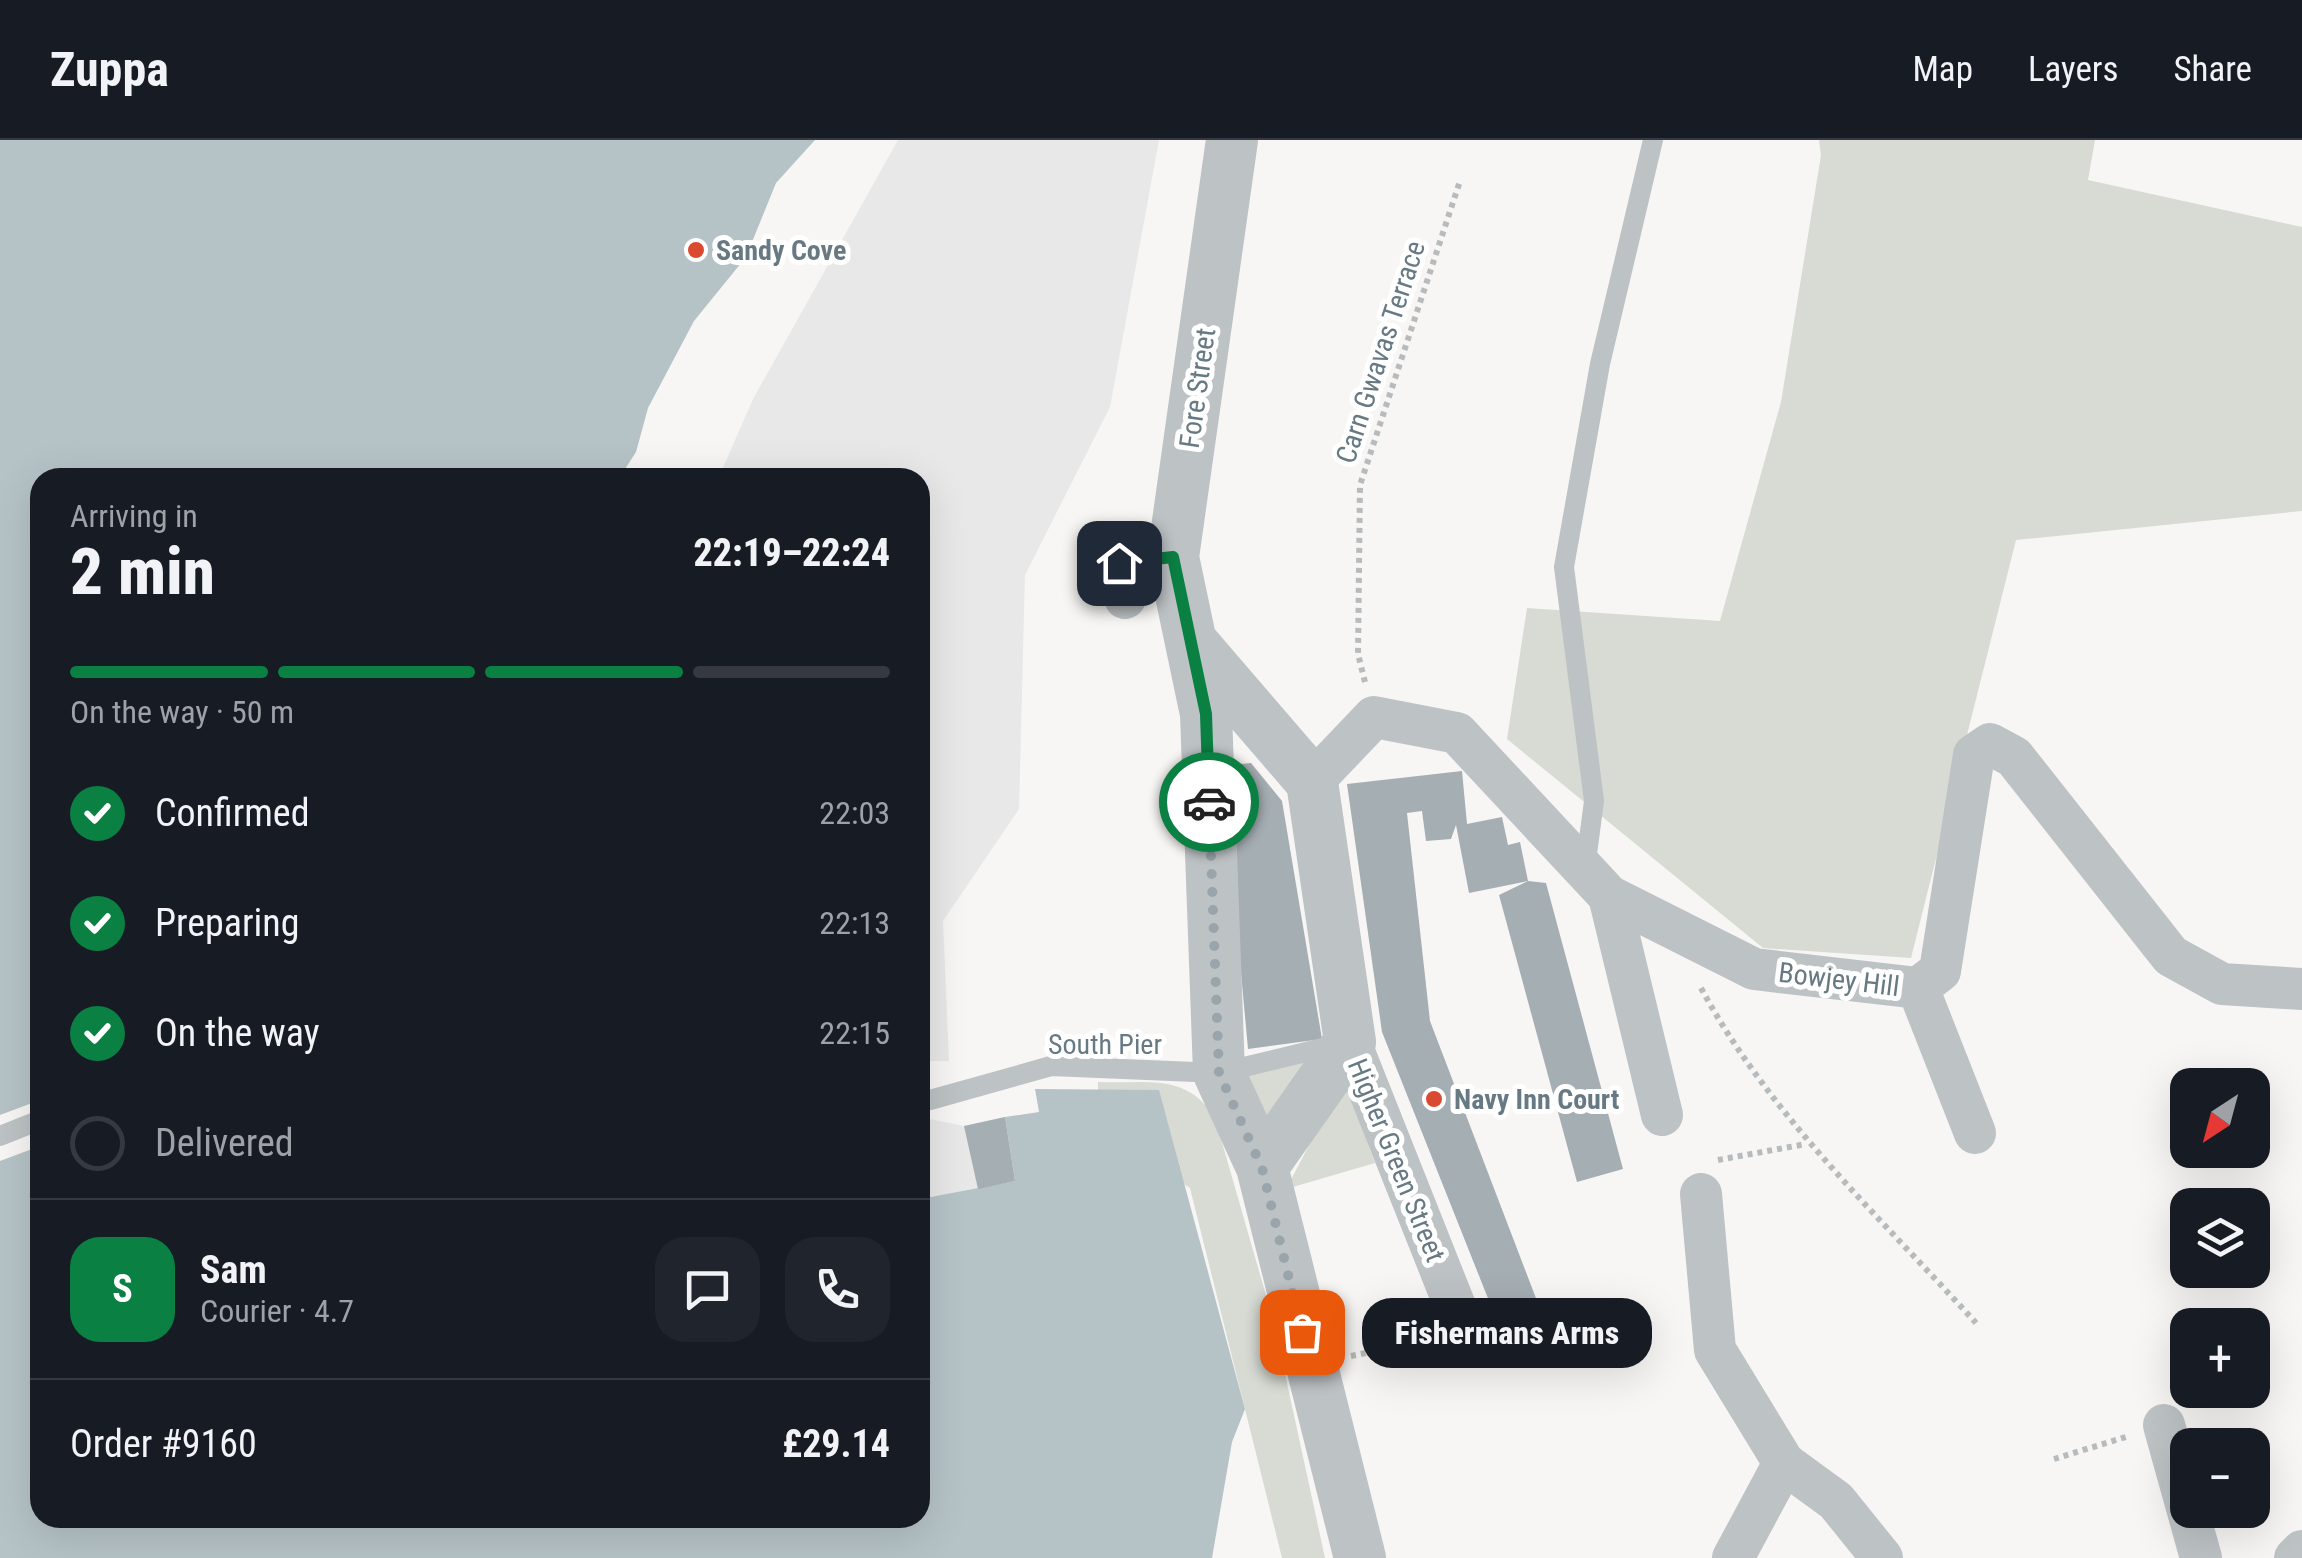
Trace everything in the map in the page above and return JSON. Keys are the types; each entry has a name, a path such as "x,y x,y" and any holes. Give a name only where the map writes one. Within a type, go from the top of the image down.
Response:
{"street":[{"name":"Fore Street","path":"1219,1073 1206,714 1186,636 1173,557 1232,140"},
{"path":"1120,568 1173,557"},
{"path":"1186,636 1312,782 1374,717"},
{"name":"Bowjey Hill","path":"1374,717 1457,733 1597,884 1754,969 1918,988 1940,971 1974,756 1990,744 2014,757 2171,956 2222,984 2302,989"},
{"name":"Higher Green Street","path":"1312,782 1350,1042 1456,1335"},
{"path":"1597,884 1662,1115"},
{"path":"1918,988 1975,1133"},
{"name":"Higher Green Street","path":"1262,1168 1350,1042"},
{"path":"1219,1073 1262,1168 1360,1558"},
{"path":"1700,1194 1715,1350 1784,1464 1836,1500 1882,1558"},
{"path":"2164,1426 2200,1558"},
{"path":"1733,1558 1784,1464"},
{"path":"2295,1558 2302,1552"}],"lane":[{"path":"1597,884 1594,801 1564,566 1600,364 1653,140"},
{"name":"South Pier","path":"930,1100 1051,1066 1219,1073 1350,1042"},
{"path":"0,1136 30,1124"}],"path":[{"name":"Carn Gwavas Terrace","path":"1374,717 1358,654 1360,485 1460,182"},
{"path":"1700,986 1716,1016 1806,1144 1858,1192 1976,1323"},
{"path":"1700,1194 1702,1163 1806,1144"},
{"path":"1310,1364 1456,1335"},
{"path":"2054,1459 2164,1426"}],"shaded area":[{"path":"0,140 815,140 776,183 746,257 694,321 648,408 636,452 626,468 30,468 30,1104 0,1115"},
{"path":"898,140 1159,140 1110,407 1025,575 1019,809 943,921 949,1061 930,1061 930,468 723,468 753,399"},
{"path":"1819,140 2095,140 2088,180 2302,227 2302,511 2016,540 1911,958 1763,948 1507,739 1527,608 1720,621 1781,402 1821,155"},
{"path":"1324,1048 1267,1144 1238,1068"},
{"path":"1344,1079 1375,1163 1286,1189"},
{"path":"1098,1082 1149,1082 1178,1087 1204,1103 1215,1118 1274,1323 1325,1558 1282,1558 1190,1188 1078,1115 1098,1109"},
{"path":"1035,1089 1159,1090 1245,1409 1232,1442 1212,1558 0,1558 0,1161 30,1150 30,1528 930,1528 930,1197 1015,1181 1005,1117 1039,1112"},
{"path":"1005,1117 1015,1181 930,1197 930,1119 964,1126"}],"building":[{"path":"1251,763 1282,801 1322,1039 1248,1049 1222,766"},
{"path":"1462,771 1467,824 1502,817 1508,845 1520,842 1528,881 1469,893 1456,825 1451,839 1426,841 1422,811 1407,813 1430,1021 1542,1314 1501,1331 1382,1032 1347,784"},
{"path":"1528,881 1546,883 1623,1169 1577,1182 1499,895"},
{"path":"1005,1117 1015,1181 978,1189 964,1126"}],"way so far":[{"path":"1209,802 1219,1073 1262,1168 1302,1332"}],"place":[{"name":"Sandy Cove","path":"696,250"},
{"name":"Navy Inn Court","path":"1434,1099"},
{"name":"Fishermans Arms","path":"1302,1332"}],"route":[{"path":"1119,563 1173,557 1186,636 1206,714 1209,802"}]}
